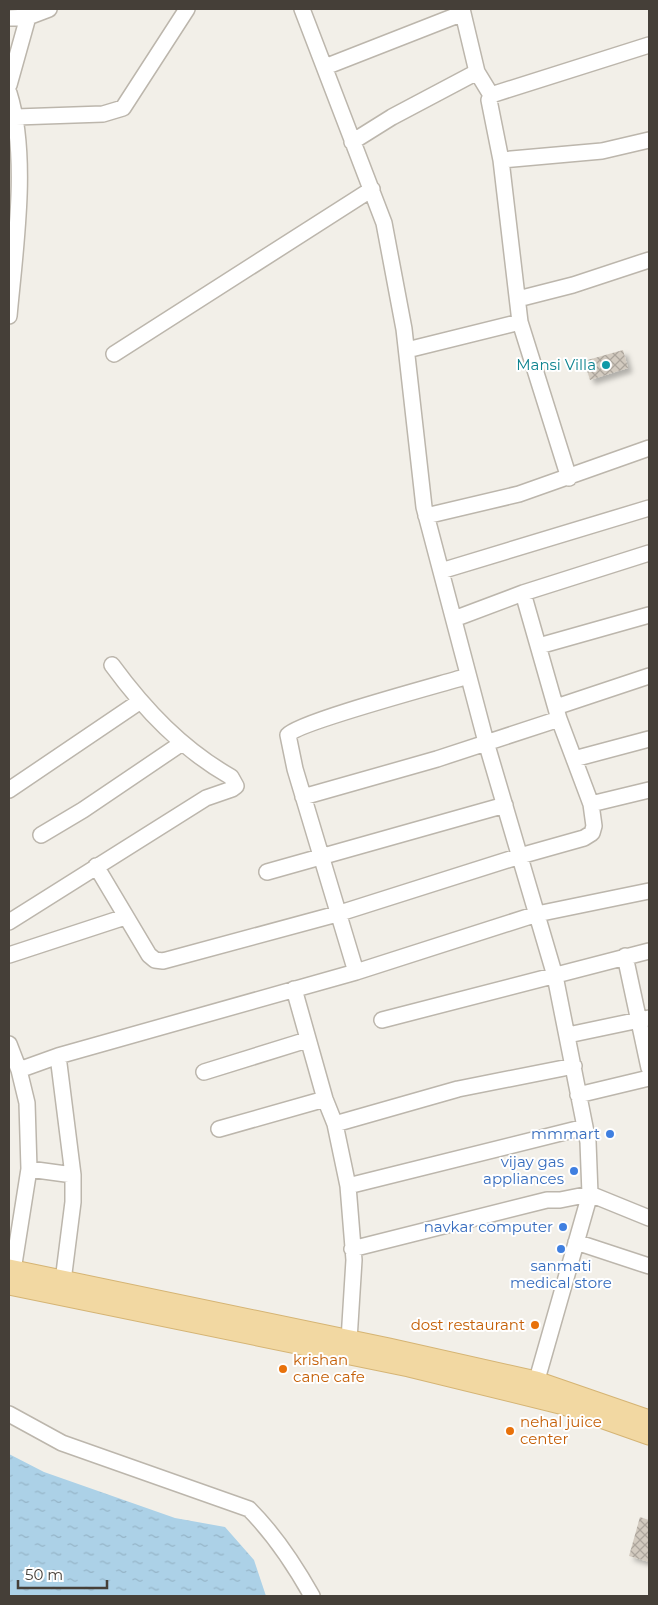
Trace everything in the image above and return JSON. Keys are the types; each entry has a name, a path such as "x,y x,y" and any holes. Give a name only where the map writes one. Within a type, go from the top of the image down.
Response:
{"main road":[{"path":"10,1275 63,1281 349,1340 649,1420"},
{"path":"10,1275 409,1367 534,1388 649,1435"}],"street":[{"path":"9,18 28,18 49,9"},
{"path":"16,117 102,114 123,108 187,9"},
{"path":"305,10 352,142 384,223 407,350 426,516 486,742 555,976 585,1126 590,1194 534,1388"},
{"path":"325,67 463,11 477,72 491,95 489,100 501,160 520,322 569,478"},
{"path":"9,85 28,18"},
{"path":"491,95 649,46"},
{"path":"352,142 477,72"},
{"path":"9,93 16,117 9,316"},
{"path":"501,160 602,151 649,140"},
{"path":"114,354 372,189"},
{"path":"518,299 574,285 649,260"},
{"path":"407,350 520,322"},
{"path":"426,516 519,494 569,478 649,448"},
{"path":"441,571 649,508"},
{"path":"454,619 523,593 649,553"},
{"path":"96,866 149,955 155,960 164,961 338,914 520,856 584,838 592,832 594,826 591,804 558,713 523,593"},
{"path":"539,646 649,615"},
{"path":"9,922 206,798 236,786 231,777 182,743 139,702 112,665"},
{"path":"356,972 303,797 288,736 291,731 468,676"},
{"path":"303,797 437,759 486,742 649,676"},
{"path":"9,790 139,702"},
{"path":"574,760 649,739"},
{"path":"41,835 83,810 182,743"},
{"path":"591,804 649,790"},
{"path":"267,872 505,805"},
{"path":"16,1077 58,1056 356,972 538,914 649,891"},
{"path":"9,955 125,917"},
{"path":"382,1020 649,951"},
{"path":"626,956 645,1019 649,1068"},
{"path":"294,989 325,1099 336,1124 348,1186 354,1260 349,1340"},
{"path":"568,1035 645,1019"},
{"path":"204,1072 307,1040"},
{"path":"9,1044 16,1077 27,1103 29,1170 10,1275"},
{"path":"58,1056 73,1175 73,1202 63,1281"},
{"path":"336,1124 458,1089 574,1066"},
{"path":"578,1095 649,1078"},
{"path":"219,1129 325,1099"},
{"path":"348,1186 585,1126"},
{"path":"29,1170 73,1175"},
{"path":"352,1249 547,1200 560,1200 590,1194 649,1218"},
{"path":"576,1242 649,1266"},
{"path":"9,1414 62,1443 249,1508 270,1531 291,1559 312,1596"}],"water":[{"path":"9,1454 44,1472 175,1518 225,1527 254,1560 266,1596 9,1596"}],"building":[{"name":"Mansi Villa","path":"623,350 628,368 590,380 584,361"},
{"path":"640,1517 649,1520 649,1562 629,1556"}],"place":[{"name":"Mansi Villa","path":"606,365"},
{"name":"mmmart","path":"610,1134"},
{"name":"vijay gas appliances","path":"574,1171"},
{"name":"navkar computer","path":"563,1227"},
{"name":"sanmati medical store","path":"561,1249"},
{"name":"dost restaurant","path":"535,1325"},
{"name":"krishan cane cafe","path":"283,1369"},
{"name":"nehal juice center","path":"510,1431"}]}
